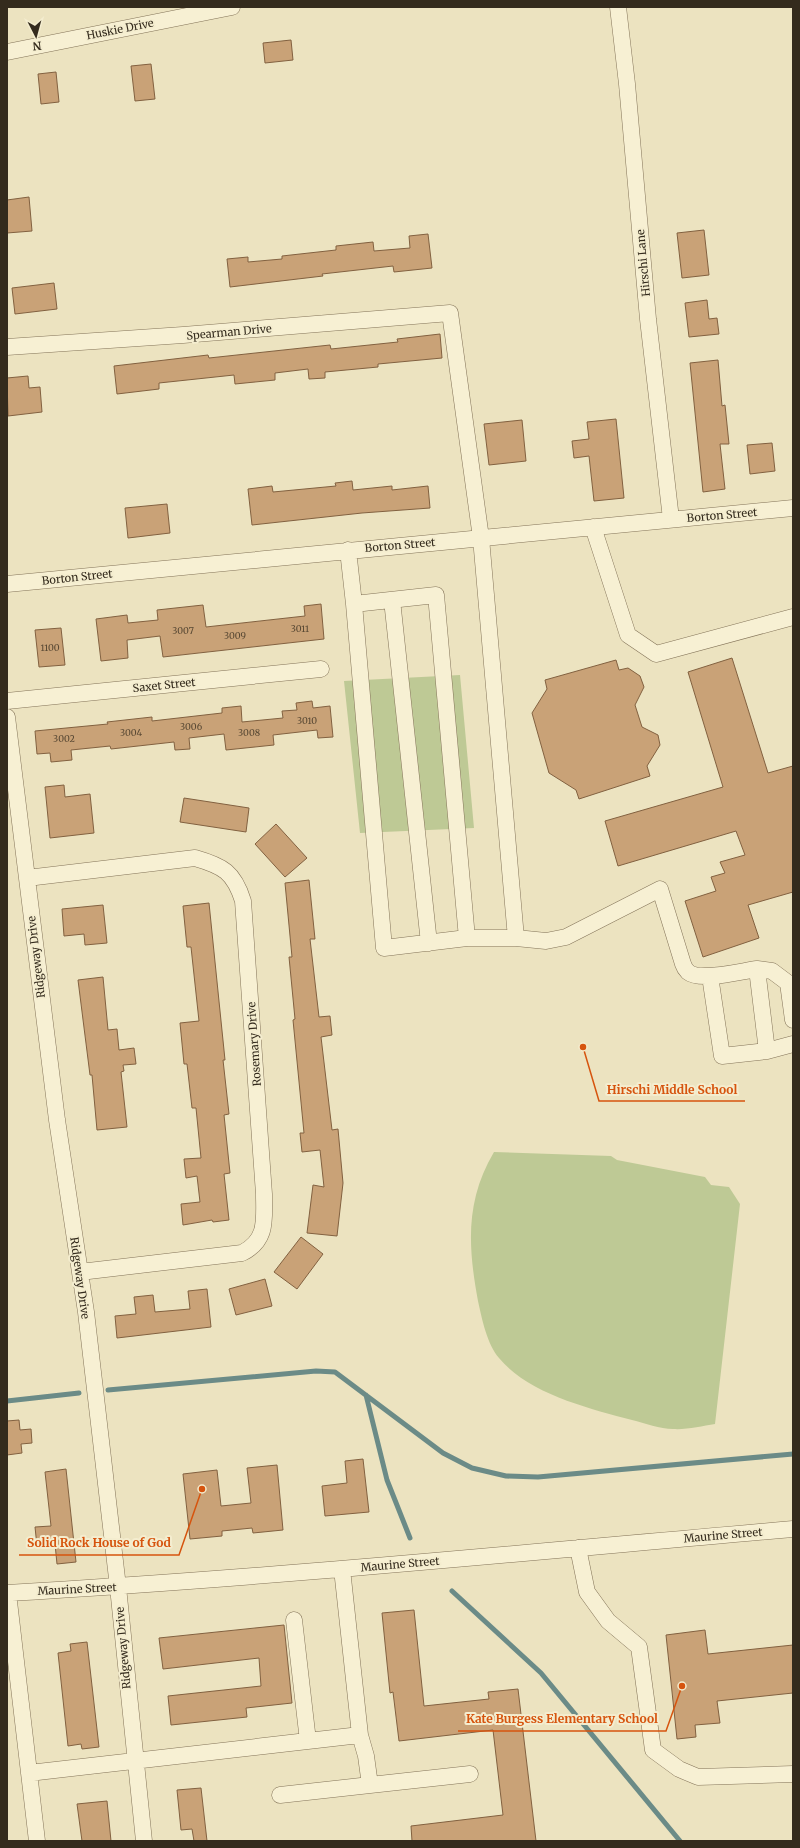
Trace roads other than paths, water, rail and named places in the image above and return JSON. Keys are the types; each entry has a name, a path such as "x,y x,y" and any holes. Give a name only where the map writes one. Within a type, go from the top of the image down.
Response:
{"street":[{"name":"Huskie Drive","path":"7,52 232,7"},
{"name":"Hirschi Lane","path":"618,7 627,84 648,319 671,520"},
{"name":"Spearman Drive","path":"7,347 191,335 450,313 481,538"},
{"name":"Borton Street","path":"7,584 793,508"},
{"path":"593,527 628,635 656,654 793,617"},
{"path":"481,538 516,938"},
{"path":"348,550 384,948 467,938 516,938 546,941 566,937 660,889 683,964 688,972 696,975 710,976 757,969 772,971 788,982 793,1020"},
{"path":"354,604 436,595 467,938"},
{"path":"392,600 429,943"},
{"name":"Saxet Street","path":"7,701 321,669"},
{"name":"Ridgeway Drive","path":"7,717 57,1120 80,1272 118,1587 144,1841"},
{"name":"Rosemary Drive","path":"27,878 195,858 214,864 226,870 238,885 243,901 264,1194 264,1223 261,1234 253,1248 242,1253 80,1272"},
{"path":"757,969 767,1051"},
{"path":"710,976 722,1056 767,1051 793,1044"},
{"name":"Maurine Street","path":"8,1593 118,1587 342,1569 793,1529"},
{"path":"578,1548 587,1592 608,1621 639,1647 653,1750 679,1769 698,1777 793,1774"},
{"path":"342,1569 360,1735 366,1756 370,1785"},
{"path":"8,1593 37,1841"},
{"path":"294,1620 308,1741"},
{"path":"29,1773 360,1735"},
{"path":"280,1795 470,1774"}],"waterway":[{"path":"108,1390 316,1371 335,1372 443,1453 472,1468 506,1476 538,1477 793,1454"},
{"path":"7,1401 79,1393"},
{"path":"366,1395 387,1480 410,1538"},
{"path":"452,1591 541,1673 680,1841"}],"place":[{"name":"Hirschi Middle School","path":"583,1047"},
{"name":"Solid Rock House of God","path":"202,1489"},
{"name":"Kate Burgess Elementary School","path":"682,1686"}]}
